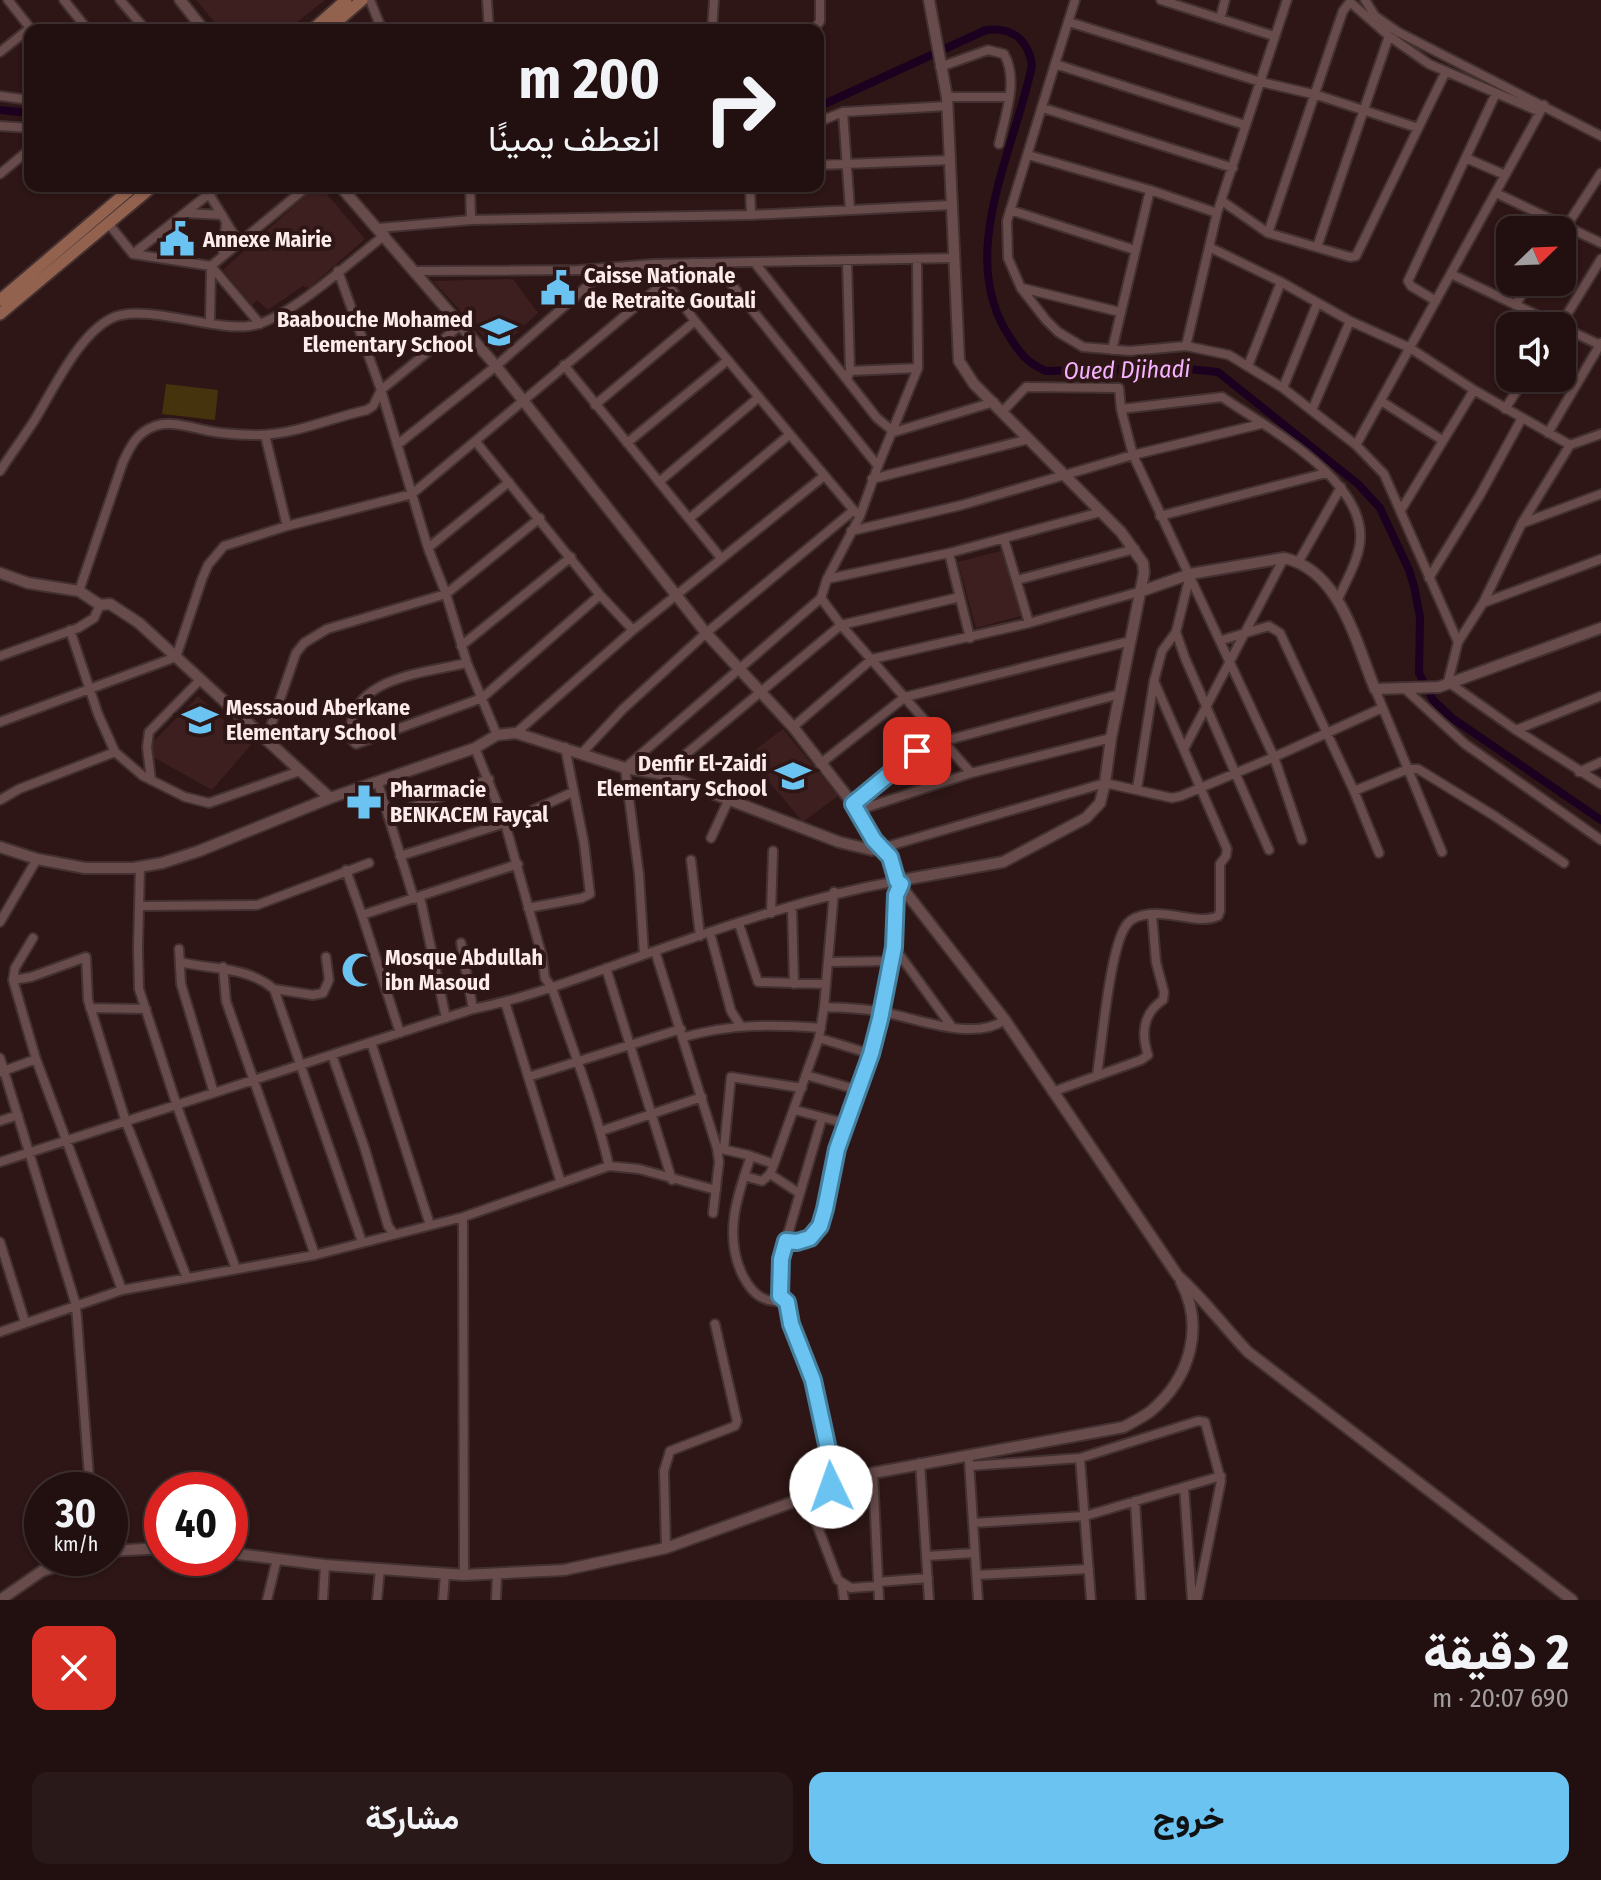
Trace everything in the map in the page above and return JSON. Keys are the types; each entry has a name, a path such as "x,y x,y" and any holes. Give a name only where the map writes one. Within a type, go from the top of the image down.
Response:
{"main road":[{"path":"319,24 346,0"},
{"path":"334,24 362,0"},
{"path":"0,300 127,192"},
{"path":"0,314 146,192"}],"street":[{"path":"8,0 27,24"},
{"path":"64,0 83,24"},
{"path":"120,0 141,24"},
{"path":"180,0 199,24"},
{"path":"370,0 380,24"},
{"path":"487,0 489,24"},
{"path":"712,24 714,0"},
{"path":"818,24 820,0"},
{"path":"0,1162 473,1009 552,988 644,954 834,892 989,866 1025,852 1086,818 1100,803 1142,591 1143,563 1121,532 974,384 959,361 947,101 929,0"},
{"path":"1075,0 1010,210 1006,245 1013,273 1021,288 1046,320 1065,337 1083,347 1112,350 1186,346 1220,351 1283,388 1356,445 1384,474 1458,642"},
{"path":"1162,0 1274,36"},
{"path":"1220,19 1225,0"},
{"path":"1186,346 1217,213 1287,0"},
{"path":"1365,0 1375,16 1398,32 1542,109 1601,136"},
{"path":"1268,233 1348,4 1353,2 1389,36 1429,64 1542,109"},
{"path":"1069,22 1418,128"},
{"path":"0,52 24,34"},
{"path":"1317,247 1389,36"},
{"path":"940,64 988,50 1000,51 1011,71 999,144"},
{"path":"1055,64 1245,125"},
{"path":"1222,201 1268,233 1350,257 1356,256 1446,71"},
{"path":"1436,301 1408,281 1496,93"},
{"path":"0,96 24,99"},
{"path":"824,120 843,112 1008,97"},
{"path":"1043,108 1233,168"},
{"path":"1356,445 1542,109"},
{"path":"843,112 850,210"},
{"path":"0,126 24,128"},
{"path":"0,174 24,154"},
{"path":"1028,155 1217,213"},
{"path":"1466,158 1505,175"},
{"path":"824,164 951,160"},
{"path":"1573,216 1601,173"},
{"path":"1112,350 1150,190"},
{"path":"133,254 212,192"},
{"path":"210,322 211,266 301,192"},
{"path":"345,192 462,324 706,633 793,727 890,857 899,882 1005,1020 1178,1276 1191,1301 1192,1342 1186,1366 1170,1391 1150,1412 1124,1427 969,1460"},
{"path":"470,192 471,220"},
{"path":"750,192 751,215"},
{"path":"1496,193 1538,216"},
{"path":"209,194 239,243"},
{"path":"0,471 85,340 110,319 132,313 234,326 260,324 318,288 382,232 471,220 751,215 951,205"},
{"path":"1010,210 1135,250"},
{"path":"186,213 224,218"},
{"path":"223,256 224,218"},
{"path":"174,260 175,221"},
{"path":"108,223 133,254 211,266 260,324"},
{"path":"1576,234 1601,243"},
{"path":"1209,247 1281,282 1350,321 1410,348 1505,409 1570,445"},
{"path":"415,271 579,270 653,264 954,258"},
{"path":"1569,312 1601,259"},
{"path":"625,768 821,598 894,432 918,368 917,260"},
{"path":"847,261 849,375"},
{"path":"0,722 176,657 202,579 224,546 287,526 412,494 564,365 665,282 693,263"},
{"path":"755,263 849,375 877,418 894,432"},
{"path":"653,264 695,321 857,513"},
{"path":"716,265 878,466"},
{"path":"397,445 496,366 609,267"},
{"path":"338,271 381,390 461,646 497,735"},
{"path":"1451,274 1530,312"},
{"path":"1248,366 1281,282"},
{"path":"1021,288 1120,312"},
{"path":"1515,305 1521,296"},
{"path":"1283,388 1317,304"},
{"path":"595,405 695,321"},
{"path":"1312,410 1350,321"},
{"path":"79,591 123,462 136,438 149,429 167,424 265,435 312,427 367,410 373,406 381,390 462,324"},
{"path":"1548,433 1600,344 1576,333"},
{"path":"627,443 728,360"},
{"path":"564,365 721,558"},
{"path":"849,375 918,368"},
{"path":"1003,411 1026,387 1119,388 1133,455 1274,757 1302,840"},
{"path":"1401,510 1474,390"},
{"path":"1505,409 1516,392"},
{"path":"659,482 759,397"},
{"path":"1121,409 1222,397 1307,455 1341,487 1360,519 1360,545 1338,599"},
{"path":"1381,401 1442,440"},
{"path":"894,432 994,402"},
{"path":"1429,578 1522,418"},
{"path":"851,531 962,505 1133,455 1261,424"},
{"path":"1443,684 1458,642 1483,603 1522,523 1570,445 1601,434"},
{"path":"265,435 287,526"},
{"path":"690,518 789,435"},
{"path":"872,479 1029,439"},
{"path":"476,442 600,595 633,630"},
{"path":"1160,516 1326,473"},
{"path":"516,733 633,630 824,476"},
{"path":"428,548 509,482"},
{"path":"1299,561 1341,487"},
{"path":"1522,523 1601,494"},
{"path":"827,579 949,553 1101,512"},
{"path":"581,754 623,709 706,633 857,513"},
{"path":"266,740 296,653 304,643 327,629 446,594 540,518"},
{"path":"1004,539 1029,623"},
{"path":"1017,580 1135,549"},
{"path":"949,553 970,638"},
{"path":"461,646 571,557"},
{"path":"1184,749 1284,558"},
{"path":"793,727 872,659 1029,623 1190,574 1284,558 1299,561 1338,599 1442,852"},
{"path":"1483,603 1601,559"},
{"path":"1137,789 1154,681 1162,651 1176,632 1190,574"},
{"path":"2,577 79,591 100,605 110,604 139,623 330,798"},
{"path":"467,663 398,679 368,693 360,702 351,723 351,739 356,744 482,698 600,595"},
{"path":"662,774 841,625 960,597"},
{"path":"821,598 971,773"},
{"path":"0,656 78,628 94,618 100,605"},
{"path":"1222,640 1269,626 1280,633 1354,791 1379,853"},
{"path":"1375,689 1403,687 1417,690 1443,684 1601,628"},
{"path":"70,630 115,752 133,770 185,797 209,803 300,771"},
{"path":"1176,632 1269,850"},
{"path":"820,764 905,697 1131,641"},
{"path":"151,780 147,747 149,732 201,679"},
{"path":"1097,1075 1120,934 1134,918 1152,914 1207,919 1218,916 1220,911 1220,864 1227,849 1154,681"},
{"path":"1443,684 1601,784"},
{"path":"1403,687 1483,758 1601,840"},
{"path":"854,808 941,738 1120,694"},
{"path":"1516,730 1601,696"},
{"path":"0,847 37,859 85,868 140,867 199,851 330,798 475,748 497,735 516,733 625,768 662,774 839,842 872,850 1105,783 1172,798 1202,789 1382,708"},
{"path":"854,808 971,773 1111,738"},
{"path":"528,908 590,894 584,843 565,747"},
{"path":"475,748 505,823 542,956 545,978 552,988 601,1131 609,1166"},
{"path":"0,800 19,789 115,752"},
{"path":"1579,772 1601,762"},
{"path":"625,768 640,887 644,954"},
{"path":"1354,791 1408,769 1418,769 1564,863"},
{"path":"388,816 489,779"},
{"path":"378,783 400,856 417,898 446,1018"},
{"path":"400,856 505,823 573,792"},
{"path":"711,838 729,799"},
{"path":"771,913 773,851"},
{"path":"0,922 37,859"},
{"path":"691,860 700,936"},
{"path":"140,906 257,905 369,863"},
{"path":"362,915 518,864"},
{"path":"140,867 139,989 236,1269"},
{"path":"346,870 400,1033"},
{"path":"786,1241 810,1238 820,1226 837,1149 871,1054 881,1012 894,947 899,882"},
{"path":"744,1176 760,1181 770,1174 819,1038 834,892"},
{"path":"792,907 794,984"},
{"path":"1052,1092 1130,1065 1148,1055 1147,1015 1163,1000 1164,992 1156,962 1152,914"},
{"path":"739,924 758,982 826,984"},
{"path":"710,933 731,1011 740,1025"},
{"path":"33,938 15,968 13,980 36,1059 122,1290"},
{"path":"461,943 473,1009"},
{"path":"894,947 952,1027"},
{"path":"179,949 181,984 214,1093"},
{"path":"655,951 720,1148"},
{"path":"13,980 31,977 86,957 85,989 90,1008 126,1122 187,1278"},
{"path":"274,989 313,995 325,992 329,980 326,957"},
{"path":"828,962 891,961"},
{"path":"180,962 203,968 223,967 260,977 274,989 362,1242"},
{"path":"223,967 226,1001 315,1255"},
{"path":"606,968 672,1180"},
{"path":"505,1002 561,1183"},
{"path":"824,1007 881,1012 927,1024 975,1029 1005,1020"},
{"path":"90,1008 146,1009"},
{"path":"528,1077 631,1045 682,1033 767,1024 821,1028"},
{"path":"819,1038 871,1054"},
{"path":"371,1042 430,1225"},
{"path":"332,1055 388,1226 394,1234"},
{"path":"0,1058 76,1305 89,1472"},
{"path":"2,1071 36,1059"},
{"path":"806,1075 858,1090"},
{"path":"713,1213 731,1077 802,1088"},
{"path":"601,1131 702,1097"},
{"path":"795,1110 848,1124"},
{"path":"0,1121 18,1115"},
{"path":"822,1118 781,1259 780,1296 787,1302 791,1324 813,1380 836,1486"},
{"path":"720,1148 774,1164"},
{"path":"751,1156 732,1229 736,1262 754,1294 763,1301 787,1302"},
{"path":"0,1332 122,1290 315,1255 463,1217 609,1166 639,1169 716,1190"},
{"path":"770,1174 799,1193"},
{"path":"463,1217 464,1575"},
{"path":"0,1242 25,1322"},
{"path":"1178,1276 1200,1296 1248,1352 1572,1600"},
{"path":"666,1548 664,1471 670,1451 735,1426 737,1421 715,1324"},
{"path":"248,1555 325,1565 464,1575 564,1570 666,1548 873,1473 920,1463 1080,1458 1203,1421 1221,1476 1221,1491 1194,1600"},
{"path":"1080,1458 1091,1600"},
{"path":"969,1460 978,1600"},
{"path":"920,1463 929,1600"},
{"path":"873,1473 879,1600"},
{"path":"973,1523 1085,1516 1221,1476"},
{"path":"1184,1487 1194,1600"},
{"path":"806,1496 842,1585 844,1600"},
{"path":"1135,1501 1141,1600"},
{"path":"926,1556 975,1553"},
{"path":"267,1600 277,1559"},
{"path":"323,1600 325,1565"},
{"path":"377,1600 380,1569"},
{"path":"977,1575 1089,1569"},
{"path":"443,1600 445,1574"},
{"path":"496,1600 497,1575"},
{"path":"0,1600 35,1576"},
{"path":"842,1585 851,1588 928,1578"}],"shaded area":[{"path":"196,0 325,0 295,24 216,24"},
{"path":"309,192 325,192 365,239 309,288 303,286 268,310 257,300 252,305 223,270"},
{"name":"Baabouche Mohamed Elementary School","path":"513,279 538,313 497,351 433,281"},
{"path":"166,384 218,390 215,420 162,414"},
{"path":"1004,550 1021,616 976,628 958,562"},
{"name":"Messaoud Aberkane Elementary School","path":"198,696 251,745 212,790 153,757 149,746"},
{"name":"Denfir El-Zaidi Elementary School","path":"783,729 838,796 803,822 747,756"}],"waterway":[{"name":"Oued Djihadi","path":"824,104 986,30 1011,33 1023,42 1032,65 1003,168 988,239 988,274 995,307 1019,350 1030,362 1046,371 1178,368 1218,372 1358,484 1380,508 1409,570 1420,617 1419,673 1433,700 1452,718 1601,820"},
{"name":"Oued Djihadi","path":"0,110 24,112"}],"place":[{"name":"Annexe Mairie","path":"177,239"},
{"name":"Caisse Nationale de Retraite Goutali","path":"558,288"},
{"name":"Baabouche Mohamed Elementary School","path":"499,332"},
{"name":"Messaoud Aberkane Elementary School","path":"200,720"},
{"name":"Denfir El-Zaidi Elementary School","path":"793,776"},
{"name":"Pharmacie BENKACEM Fayçal","path":"364,802"},
{"name":"Mosque Abdullah ibn Masoud","path":"359,970"}],"route":[{"path":"831,1487 836,1486 813,1380 791,1324 787,1302 780,1296 781,1259 786,1241 810,1238 820,1226 837,1149 871,1054 894,947 896,895 901,884 897,881 890,857 874,840 853,804 917,751"}]}
